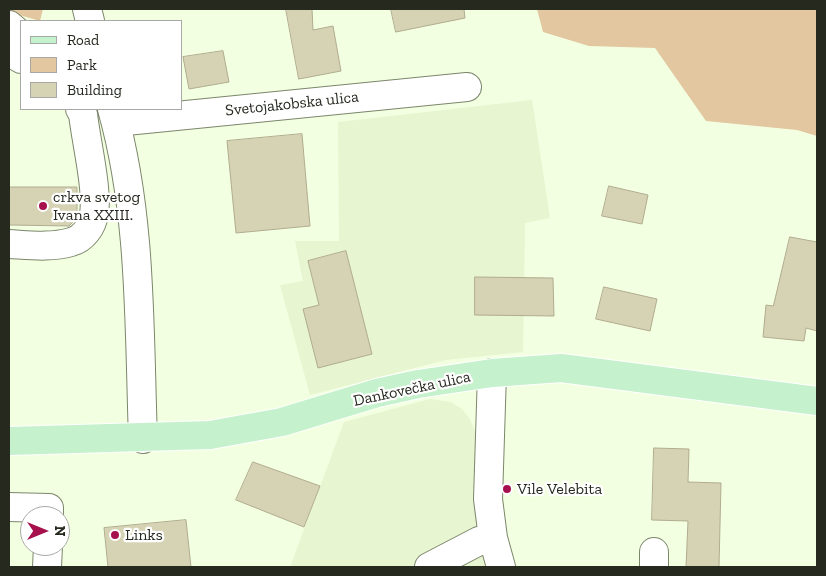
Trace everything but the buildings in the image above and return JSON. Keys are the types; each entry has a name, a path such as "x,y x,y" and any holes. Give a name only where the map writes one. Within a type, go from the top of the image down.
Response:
{"main road":[{"name":"Dankovečka ulica","path":"9,442 143,439 210,435 246,430 377,393 418,384 492,373 575,368 817,401"}],"street":[{"path":"9,25 20,34"},
{"path":"9,51 20,58"},
{"name":"Svetojakobska ulica","path":"182,109 467,86"},
{"path":"9,244 55,245 79,238 90,228 94,215 95,200 83,114 81,110"},
{"name":"Svetojakobska ulica","path":"143,439 134,240 124,164 114,115 175,110"},
{"path":"90,169 124,164"},
{"path":"492,373 488,499 493,538 501,567"},
{"path":"429,567 479,541 493,538"}],"shaded area":[{"path":"532,100 550,218 525,223 523,352 446,360 310,395 280,285 303,281 295,241 339,241 338,122"},
{"path":"430,399 451,402 462,409 470,419 475,431 489,567 290,567 344,422"}],"green space":[{"path":"9,9 43,9 40,20 9,12"},
{"path":"537,9 817,9 817,136 797,130 706,121 655,48 589,46 543,32"}],"place":[{"name":"crkva svetog Ivana XXIII.","path":"43,206"},
{"name":"Vile Velebita","path":"507,489"},
{"name":"Links","path":"115,535"}]}
